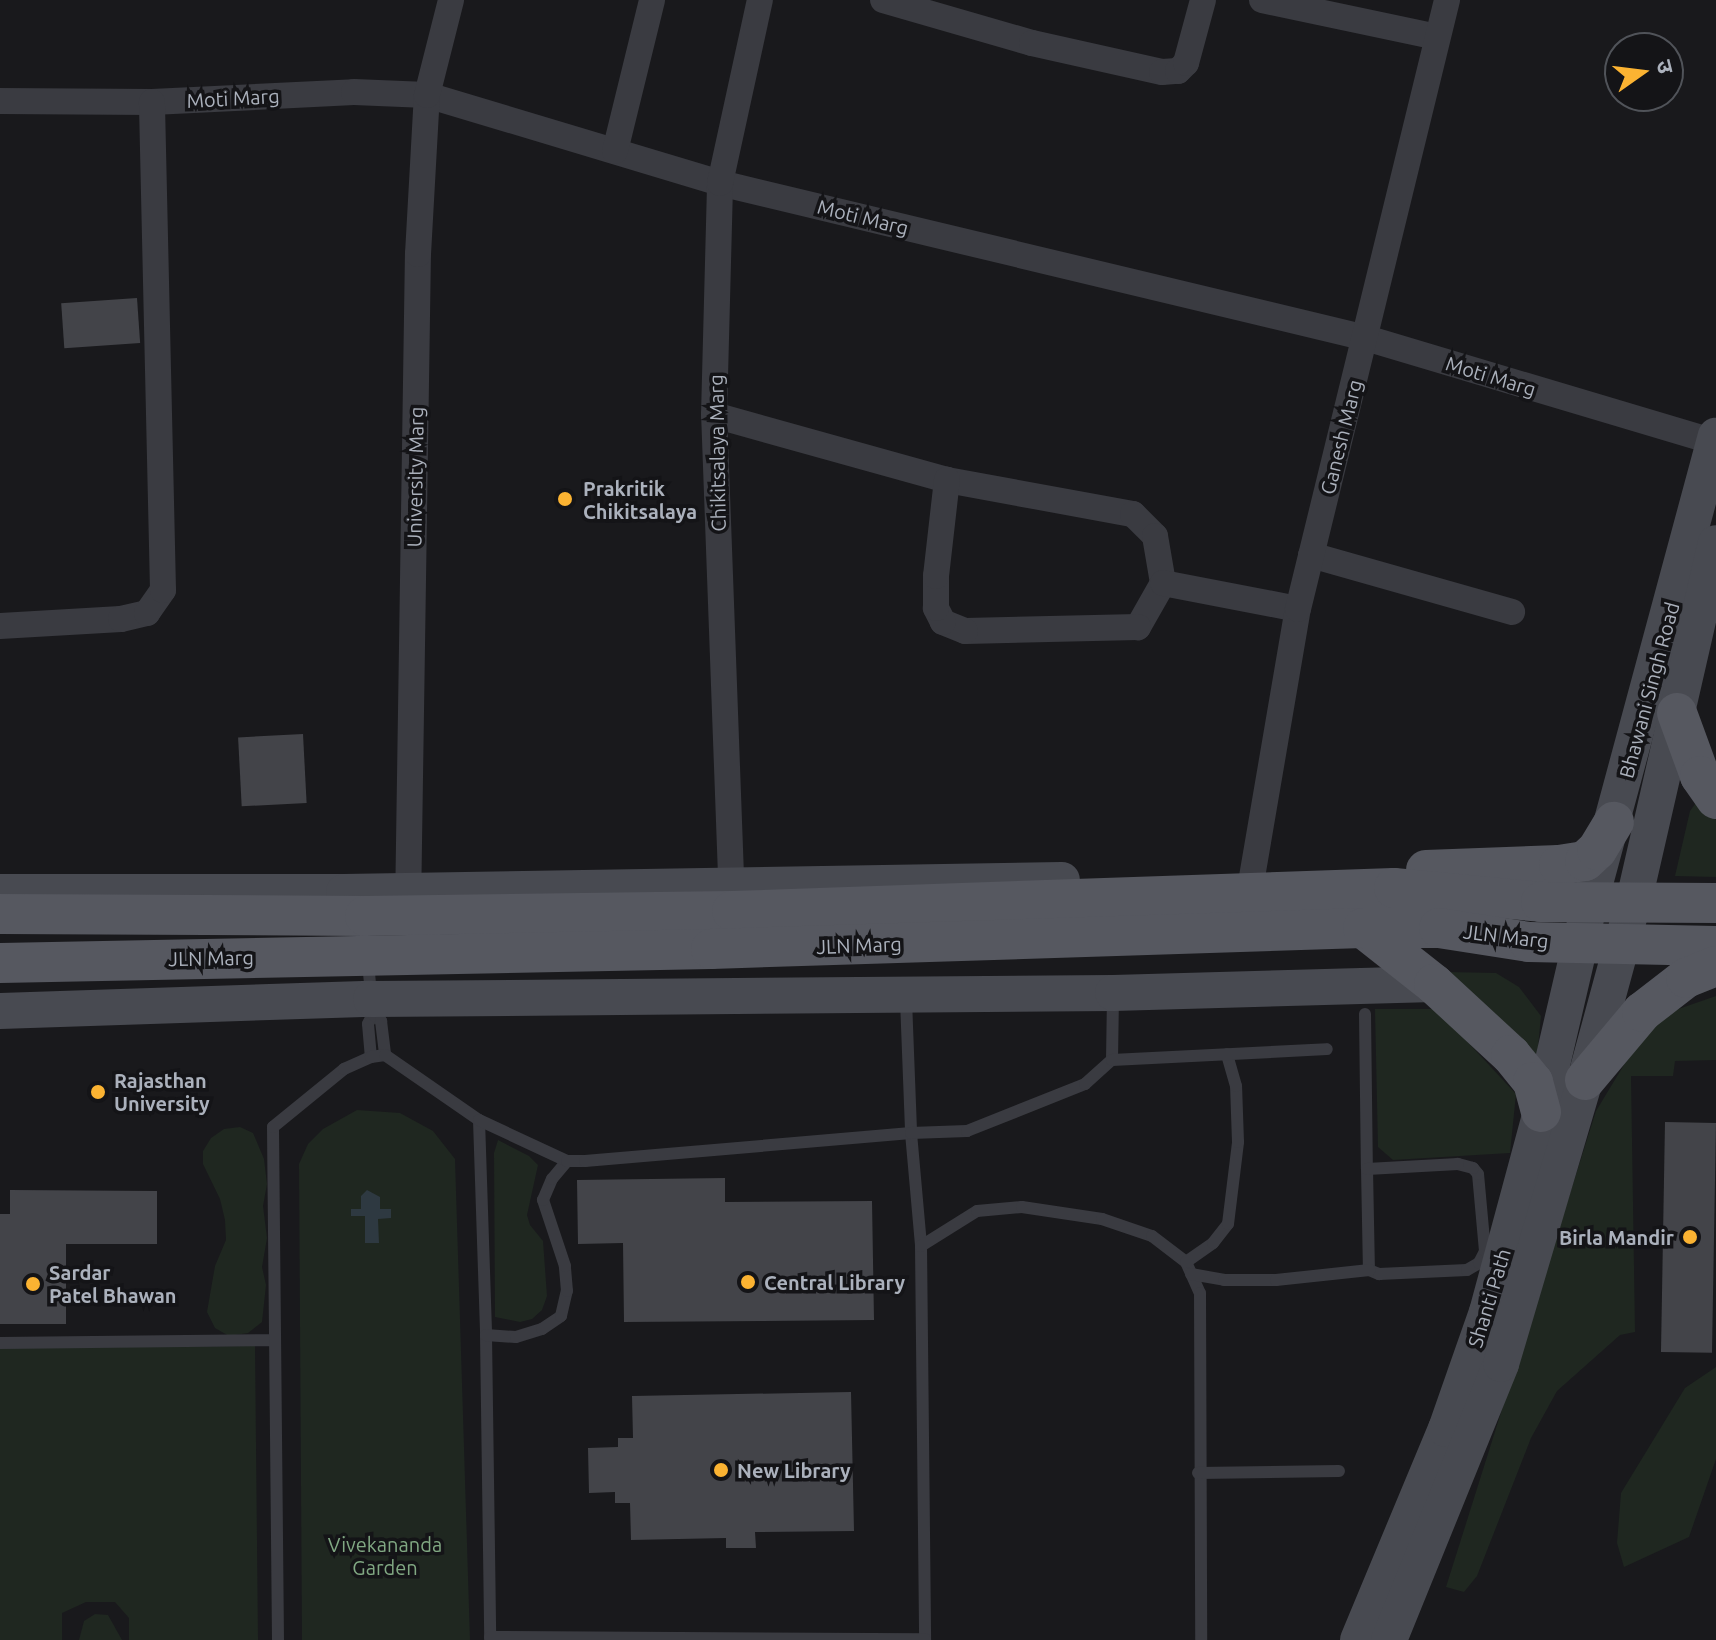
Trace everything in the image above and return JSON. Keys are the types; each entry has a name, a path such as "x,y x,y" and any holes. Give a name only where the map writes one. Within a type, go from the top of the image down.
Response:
{"main road":[{"name":"Bhawani Singh Road","path":"1579,944 1715,439"},
{"name":"Bhawani Singh Road","path":"1389,1640 1501,1364 1624,942 1715,554"},
{"path":"1677,713 1700,776 1716,799"},
{"path":"1248,884 1585,861 1597,850 1614,822"},
{"name":"JLN Marg","path":"0,963 366,935 408,903 1248,884 1394,888 1541,902 1634,900 1716,903"},
{"path":"0,892 408,903"},
{"name":"JLN Marg","path":"0,914 366,935 409,957 1215,935 1363,928 1439,928 1529,942 1716,946"},
{"path":"1363,928 1434,984 1511,1055 1533,1082 1541,1112"},
{"name":"Shanti Path","path":"1358,1640 1446,1429 1487,1312 1541,1112 1579,944"},
{"path":"1585,1080 1642,1012 1686,978 1716,966"},
{"path":"0,1011 372,1007 1434,984"}],"street":[{"name":"University Marg","path":"409,957 418,254 427,95 451,0"},
{"path":"615,151 652,0"},
{"name":"Chikitsalaya Marg","path":"732,897 714,415 720,183 760,0"},
{"path":"883,0 1032,43 1162,72 1178,71 1186,63 1203,0"},
{"path":"1262,0 1437,37"},
{"name":"Ganesh Marg","path":"1248,884 1298,609 1447,0"},
{"name":"Moti Marg","path":"0,101 152,102 354,92 427,95 720,183 1366,338 1715,439"},
{"path":"0,626 121,619 147,613 163,590 152,102"},
{"path":"714,415 947,480 1133,514 1155,536 1163,583 1138,627 965,631 943,622 936,608 936,576 947,480"},
{"path":"1311,555 1512,612"},
{"path":"1163,583 1298,609"}],"lane":[{"path":"366,935 372,1007 368,1024 371,1057"},
{"path":"1112,1060 1113,993"},
{"path":"479,1120 486,1335 490,1638 925,1639 921,1246 911,1133 906,994"},
{"path":"372,1007 381,1021 385,1055"},
{"path":"1365,1014 1369,1270"},
{"path":"278,1640 273,1127 344,1069 371,1057 385,1055 479,1120 567,1161 967,1131 1085,1084 1112,1060 1327,1049"},
{"path":"1189,1268 1228,1224 1238,1142 1236,1086 1227,1054"},
{"path":"486,1335 516,1337 542,1329 561,1316 567,1291 565,1266 543,1200 552,1179 567,1161"},
{"path":"921,1246 977,1211 1022,1207 1114,1223 1152,1236 1189,1268 1224,1280 1276,1280 1369,1270 1379,1274 1467,1270 1479,1263 1485,1251 1478,1174 1473,1168 1458,1164 1367,1169"},
{"path":"1189,1268 1200,1293 1198,1473 1201,1640"},
{"path":"0,1343 274,1340"},
{"path":"1198,1473 1339,1471"}],"green space":[{"path":"1698,800 1716,820 1716,877 1675,876 1690,811"},
{"path":"1447,972 1496,973 1519,987 1541,1016 1536,1068"},
{"path":"1716,996 1716,1060 1675,1061 1673,1076 1631,1076 1635,1332 1620,1335 1557,1391 1531,1438 1477,1576 1464,1592 1446,1587 1596,1111 1636,1045 1667,1013"},
{"path":"1375,1009 1437,1009 1516,1094 1510,1153 1393,1160 1378,1147"},
{"name":"Vivekananda Garden","path":"357,1110 400,1113 433,1131 455,1159 470,1640 302,1640 299,1164 308,1144 323,1129"},
{"path":"240,1127 253,1133 264,1159 267,1184 263,1206 267,1238 262,1267 266,1285 262,1322 248,1333 229,1336 215,1328 207,1312 215,1266 226,1240 220,1199 203,1164 203,1151 211,1138 224,1129"},
{"path":"498,1140 529,1156 538,1165 527,1215 530,1225 543,1241 547,1296 542,1310 532,1319 520,1322 495,1317 494,1153"},
{"path":"255,1346 258,1640 129,1640 129,1618 115,1602 86,1602 62,1613 62,1640 0,1640 0,1348"},
{"path":"1716,1367 1716,1459 1689,1537 1624,1567 1617,1543 1621,1493 1685,1388"},
{"path":"95,1614 108,1615 122,1640 79,1640 84,1621"}],"shaded area":[{"path":"367,1190 380,1197 380,1209 391,1209 391,1218 378,1219 379,1243 365,1243 365,1216 351,1216 351,1209 361,1209 361,1196"}],"building":[{"path":"137,298 140,343 64,348 61,303"},
{"path":"303,734 307,803 242,806 238,737"},
{"name":"Birla Mandir","path":"1665,1122 1716,1123 1712,1353 1661,1352"},
{"name":"Central Library","path":"725,1178 725,1202 872,1201 874,1320 624,1322 623,1243 578,1244 577,1180"},
{"name":"Sardar Patel Bhawan","path":"10,1190 157,1191 157,1244 66,1244 66,1324 0,1324 0,1214 10,1214"},
{"name":"New Library","path":"851,1392 854,1531 755,1532 756,1548 726,1548 726,1538 631,1540 630,1503 615,1503 615,1492 589,1493 588,1448 618,1447 618,1438 633,1438 632,1396"}],"place":[{"name":"Prakritik Chikitsalaya","path":"565,499"},
{"name":"Rajasthan University","path":"98,1092"},
{"name":"Birla Mandir","path":"1690,1237"},
{"name":"Central Library","path":"748,1282"},
{"name":"Sardar Patel Bhawan","path":"33,1284"},
{"name":"New Library","path":"721,1470"}]}
